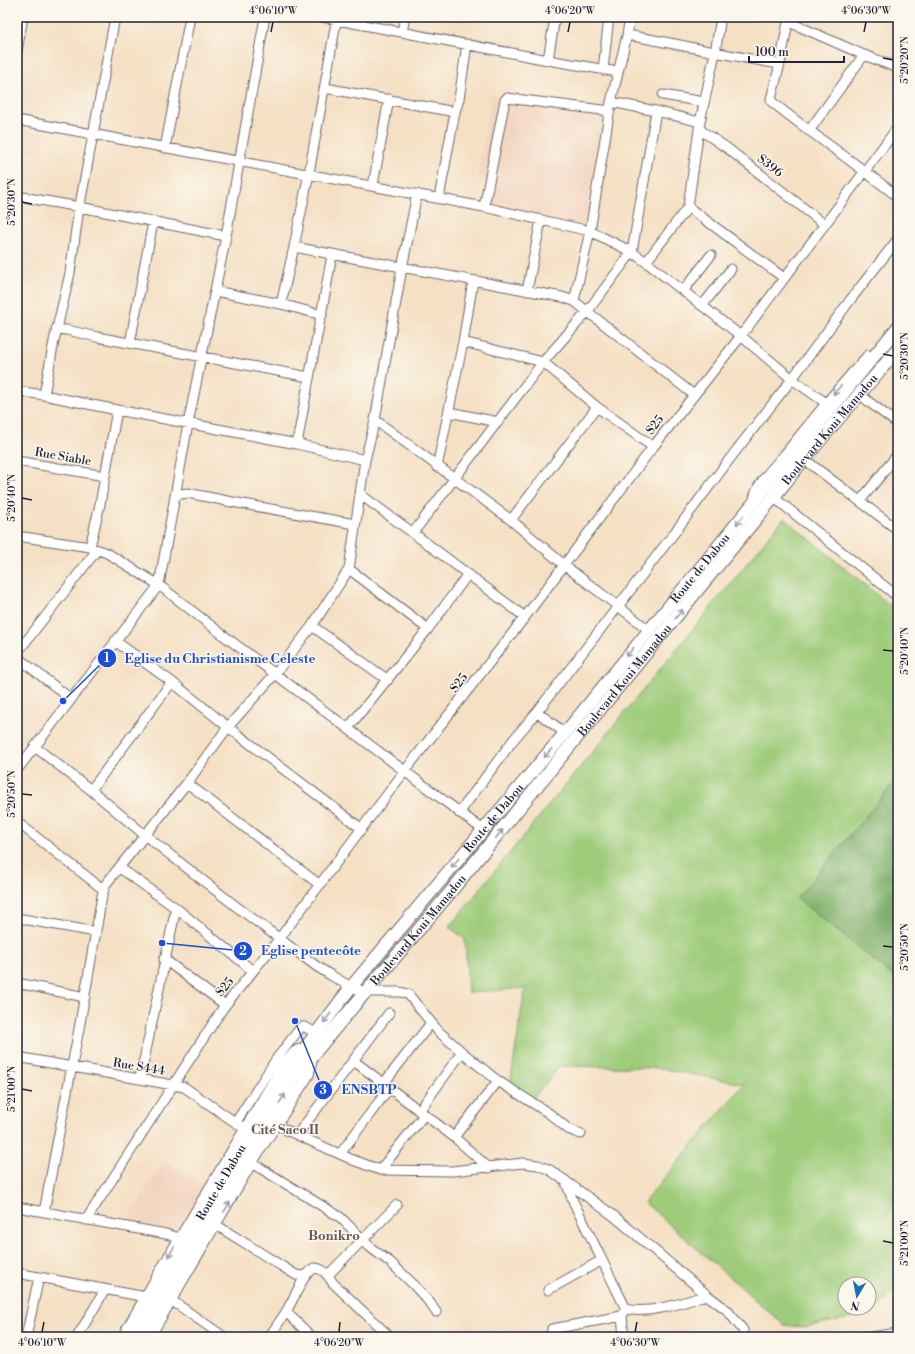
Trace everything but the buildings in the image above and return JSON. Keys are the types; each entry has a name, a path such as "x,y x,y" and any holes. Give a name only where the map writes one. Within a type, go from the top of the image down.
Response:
{"main road":[{"name":"Route de Dabou","path":"141,1337 294,1079 310,1050 316,1033 351,987 443,878 482,829 565,733 898,327"},
{"name":"Boulevard Koui Mamadou","path":"366,992 496,838 774,498 804,459 898,349"},
{"name":"Route de Dabou","path":"129,1337 261,1114 310,1050 366,992"}],"street":[{"path":"44,395 56,329 70,273 80,207 116,17"},
{"path":"165,148 190,17"},
{"path":"17,770 158,585 188,424 226,236 265,17"},
{"path":"322,17 337,18 402,32 618,72"},
{"path":"402,32 405,17"},
{"path":"548,60 555,17"},
{"path":"603,70 609,17"},
{"path":"574,301 590,232 610,107 630,17"},
{"path":"646,262 688,206 699,126 715,53 721,17"},
{"path":"280,304 294,247 309,173 337,18"},
{"path":"898,68 864,55 789,19 771,101 809,131 865,170 898,197"},
{"path":"17,51 21,20"},
{"path":"627,35 715,53 780,64"},
{"path":"439,198 455,112 459,99 467,44"},
{"path":"809,131 864,55"},
{"path":"325,88 455,112"},
{"path":"663,95 704,102"},
{"path":"484,206 506,98 656,111 699,126"},
{"path":"373,185 389,99"},
{"path":"413,532 543,362 587,312 632,252 656,111"},
{"path":"17,120 484,206 590,232 632,252 646,262 741,336 792,379 826,403"},
{"name":"S396","path":"699,126 824,224"},
{"name":"S25","path":"86,1220 172,1084 225,1005 279,939 404,772 525,617 653,447 741,336 898,127"},
{"path":"44,1212 104,890 110,878 146,836 228,727 275,674 312,626 349,569 365,460 375,420 402,268 417,194"},
{"path":"17,196 226,236"},
{"path":"688,206 784,278"},
{"path":"526,291 541,220"},
{"path":"130,343 153,222"},
{"path":"459,813 514,739 537,712 675,532 734,452 792,379 898,238"},
{"path":"294,247 562,297 574,301 694,395"},
{"path":"297,444 308,377 322,315 332,255"},
{"path":"683,291 711,255"},
{"path":"702,306 731,268"},
{"path":"438,467 474,281"},
{"path":"215,291 280,304 322,315"},
{"path":"56,329 308,377"},
{"path":"463,342 543,362 597,407 653,447"},
{"path":"753,505 755,492 826,403 869,354 885,344"},
{"path":"17,392 44,395 297,444 365,460"},
{"path":"859,393 898,424"},
{"path":"511,520 597,407"},
{"path":"17,653 94,548 117,410"},
{"path":"449,412 498,422"},
{"path":"375,420 511,520 564,565 648,630"},
{"path":"860,501 898,454"},
{"path":"804,459 898,529"},
{"name":"Rue Siable","path":"17,461 105,476"},
{"path":"175,495 188,493 355,524"},
{"path":"361,495 413,532 525,617"},
{"path":"774,498 898,597"},
{"path":"17,546 20,536 94,548 115,558 158,585 404,772 482,829"},
{"path":"349,569 428,629"},
{"path":"348,728 428,629 468,574"},
{"path":"312,626 388,680"},
{"path":"115,641 172,682 228,727 362,829"},
{"path":"17,657 72,699"},
{"path":"91,790 172,682"},
{"path":"537,712 565,733"},
{"path":"35,747 91,790 146,836 279,939 332,976 351,987 366,992 400,992 408,994 444,1037 462,1052 498,1081 550,1114 568,1129 581,1134"},
{"path":"187,783 320,885"},
{"path":"17,822 104,890"},
{"path":"120,868 176,908 253,971"},
{"path":"140,1079 164,959 176,908"},
{"path":"17,918 96,932"},
{"path":"164,959 225,1005"},
{"path":"17,983 85,998"},
{"path":"297,1135 389,1013"},
{"path":"340,1154 431,1023"},
{"path":"236,1122 280,1061 301,1027 305,1027 316,1033"},
{"path":"122,1337 179,1238 245,1129 280,1061 295,1051 310,1050 309,1075 275,1125 150,1337"},
{"path":"380,1170 462,1052"},
{"name":"Rue S444","path":"17,1057 72,1068 172,1084 189,1089 245,1129"},
{"path":"354,1061 454,1137 489,1168"},
{"path":"454,1137 498,1081"},
{"path":"275,1125 380,1170 452,1171 523,1163 538,1165 550,1170 614,1216 707,1296 728,1310 743,1330 745,1337"},
{"path":"252,1164 340,1217 363,1239 370,1248 390,1262 409,1280 430,1303 436,1312"},
{"path":"564,1180 573,1202 602,1260 624,1313 624,1337"},
{"path":"328,1275 397,1205"},
{"path":"17,1207 166,1234 179,1238"},
{"path":"216,1225 296,1275 305,1276"},
{"path":"548,1290 602,1260"},
{"path":"269,1337 286,1312 305,1276 312,1269 317,1267 328,1275 332,1283 390,1337"},
{"path":"17,1273 146,1297"},
{"path":"26,1337 39,1277"},
{"path":"78,1337 105,1290"},
{"path":"552,1337 552,1330 624,1313 677,1304 707,1296"},
{"path":"171,1300 224,1337"},
{"path":"286,1312 312,1337"},
{"path":"871,1337 898,1333"}],"shaded area":[{"path":"492,95 603,116 584,226 486,204 490,180 478,178"},
{"path":"17,128 46,133 43,154 17,150"},
{"path":"164,1161 211,1190 189,1234 126,1221"}],"green space":[{"path":"784,518 898,612 898,778 797,898 898,980 898,1288 877,1309 877,1276 837,1276 837,1316 862,1316 804,1327 784,1325 644,1202 744,1084 657,1068 560,1066 532,1100 510,1085 525,988 468,993 465,939 449,927"},
{"path":"898,778 898,980 797,898"}],"place":[{"name":"Eglise du Christianisme Celeste","path":"63,701"},
{"name":"Eglise pentecôte","path":"162,943"},
{"name":"ENSBTP","path":"295,1021"}],"district":[{"name":"Cité Saco II","path":"285,1130"},
{"name":"Bonikro","path":"334,1236"}]}
